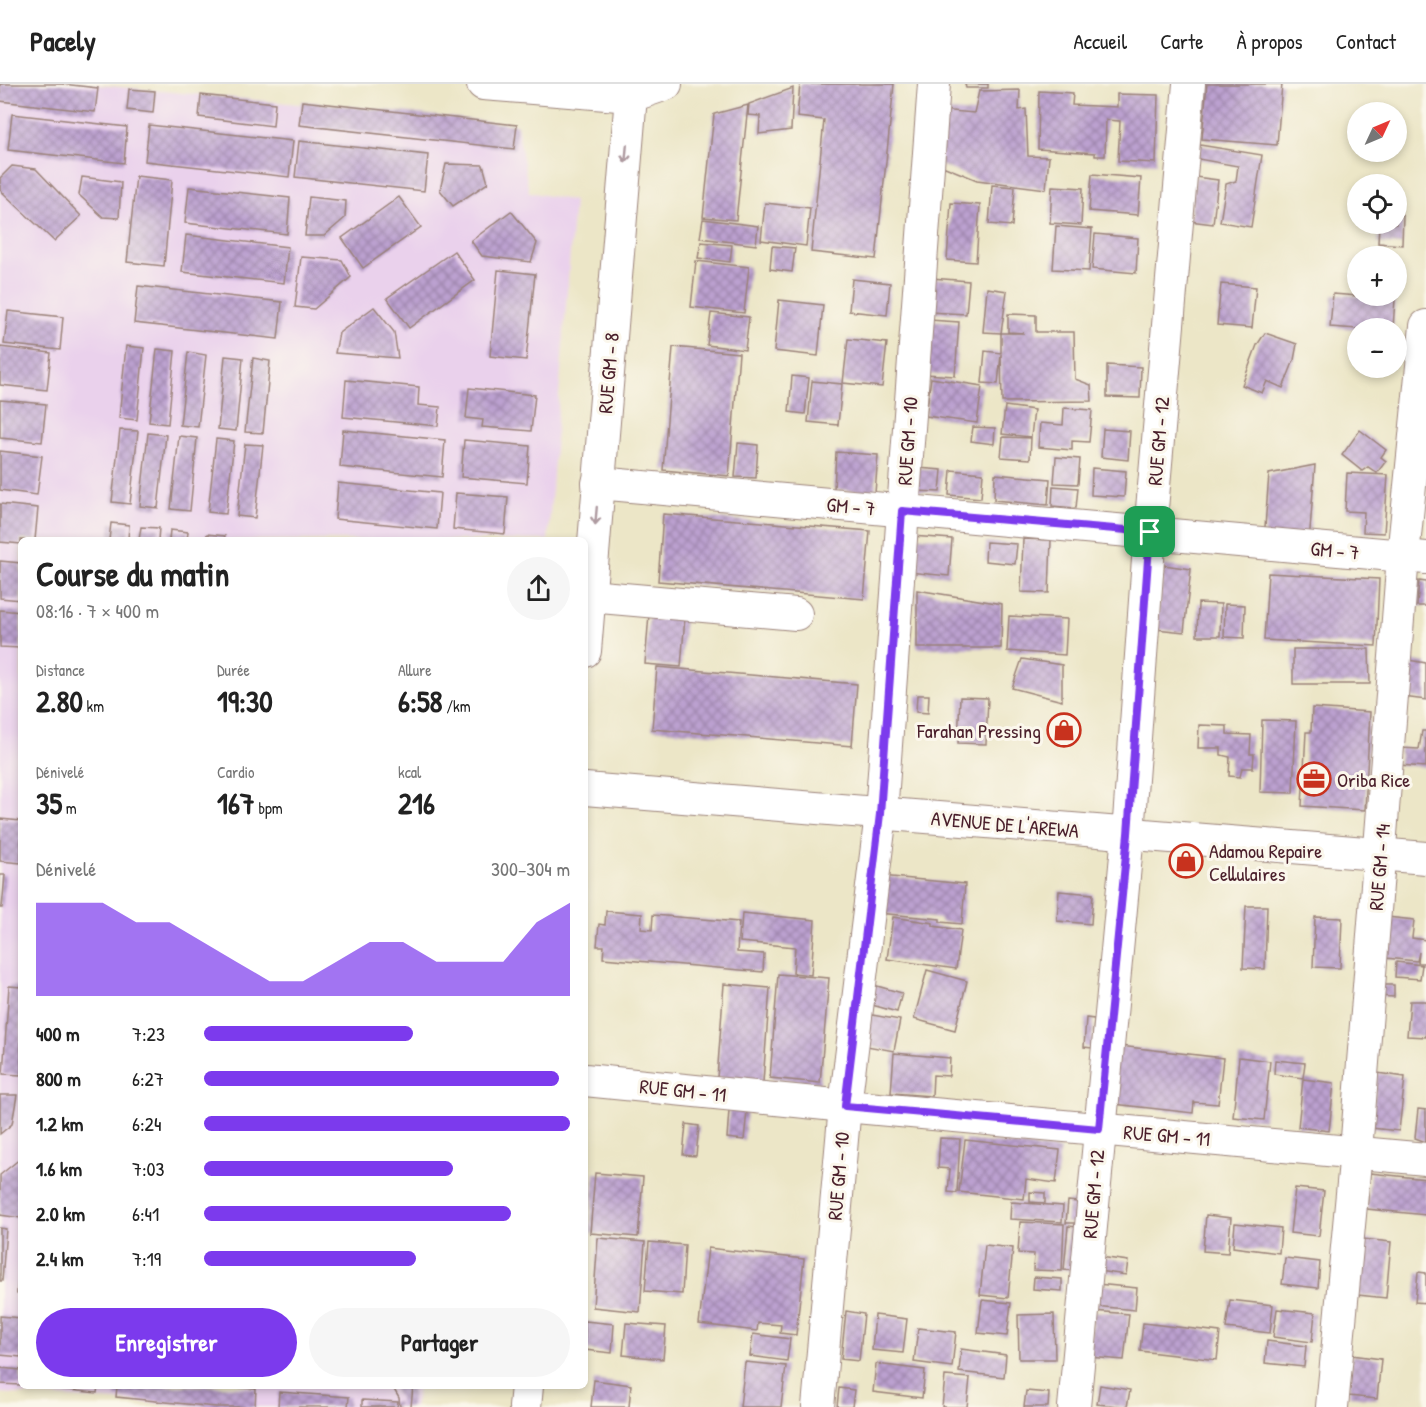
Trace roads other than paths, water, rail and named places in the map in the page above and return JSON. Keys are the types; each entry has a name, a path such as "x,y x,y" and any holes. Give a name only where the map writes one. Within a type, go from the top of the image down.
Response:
{"street":[{"path":"483,84 631,96 666,84"},
{"name":"RUE GM - 10","path":"818,1407 845,1106 880,814 934,84"},
{"name":"RUE GM - 12","path":"1074,1407 1128,834 1150,532 1189,84"},
{"name":"RUE GM - 8","path":"588,610 631,96"},
{"name":"RUE GM - 14","path":"1332,1407 1380,854 1414,557 1426,326"},
{"name":"GM - 7","path":"598,483 1414,557"},
{"path":"589,596 796,614"},
{"name":"AVENUE DE L'AREWA","path":"588,789 1426,858"},
{"name":"RUE GM - 11","path":"588,1080 1426,1159"},
{"path":"525,1407 526,1389"}],"place":[{"name":"Farahan Pressing","path":"1064,730"},
{"name":"Oriba Rice","path":"1314,779"},
{"name":"Adamou Repaire Cellulaires","path":"1186,861"}]}
